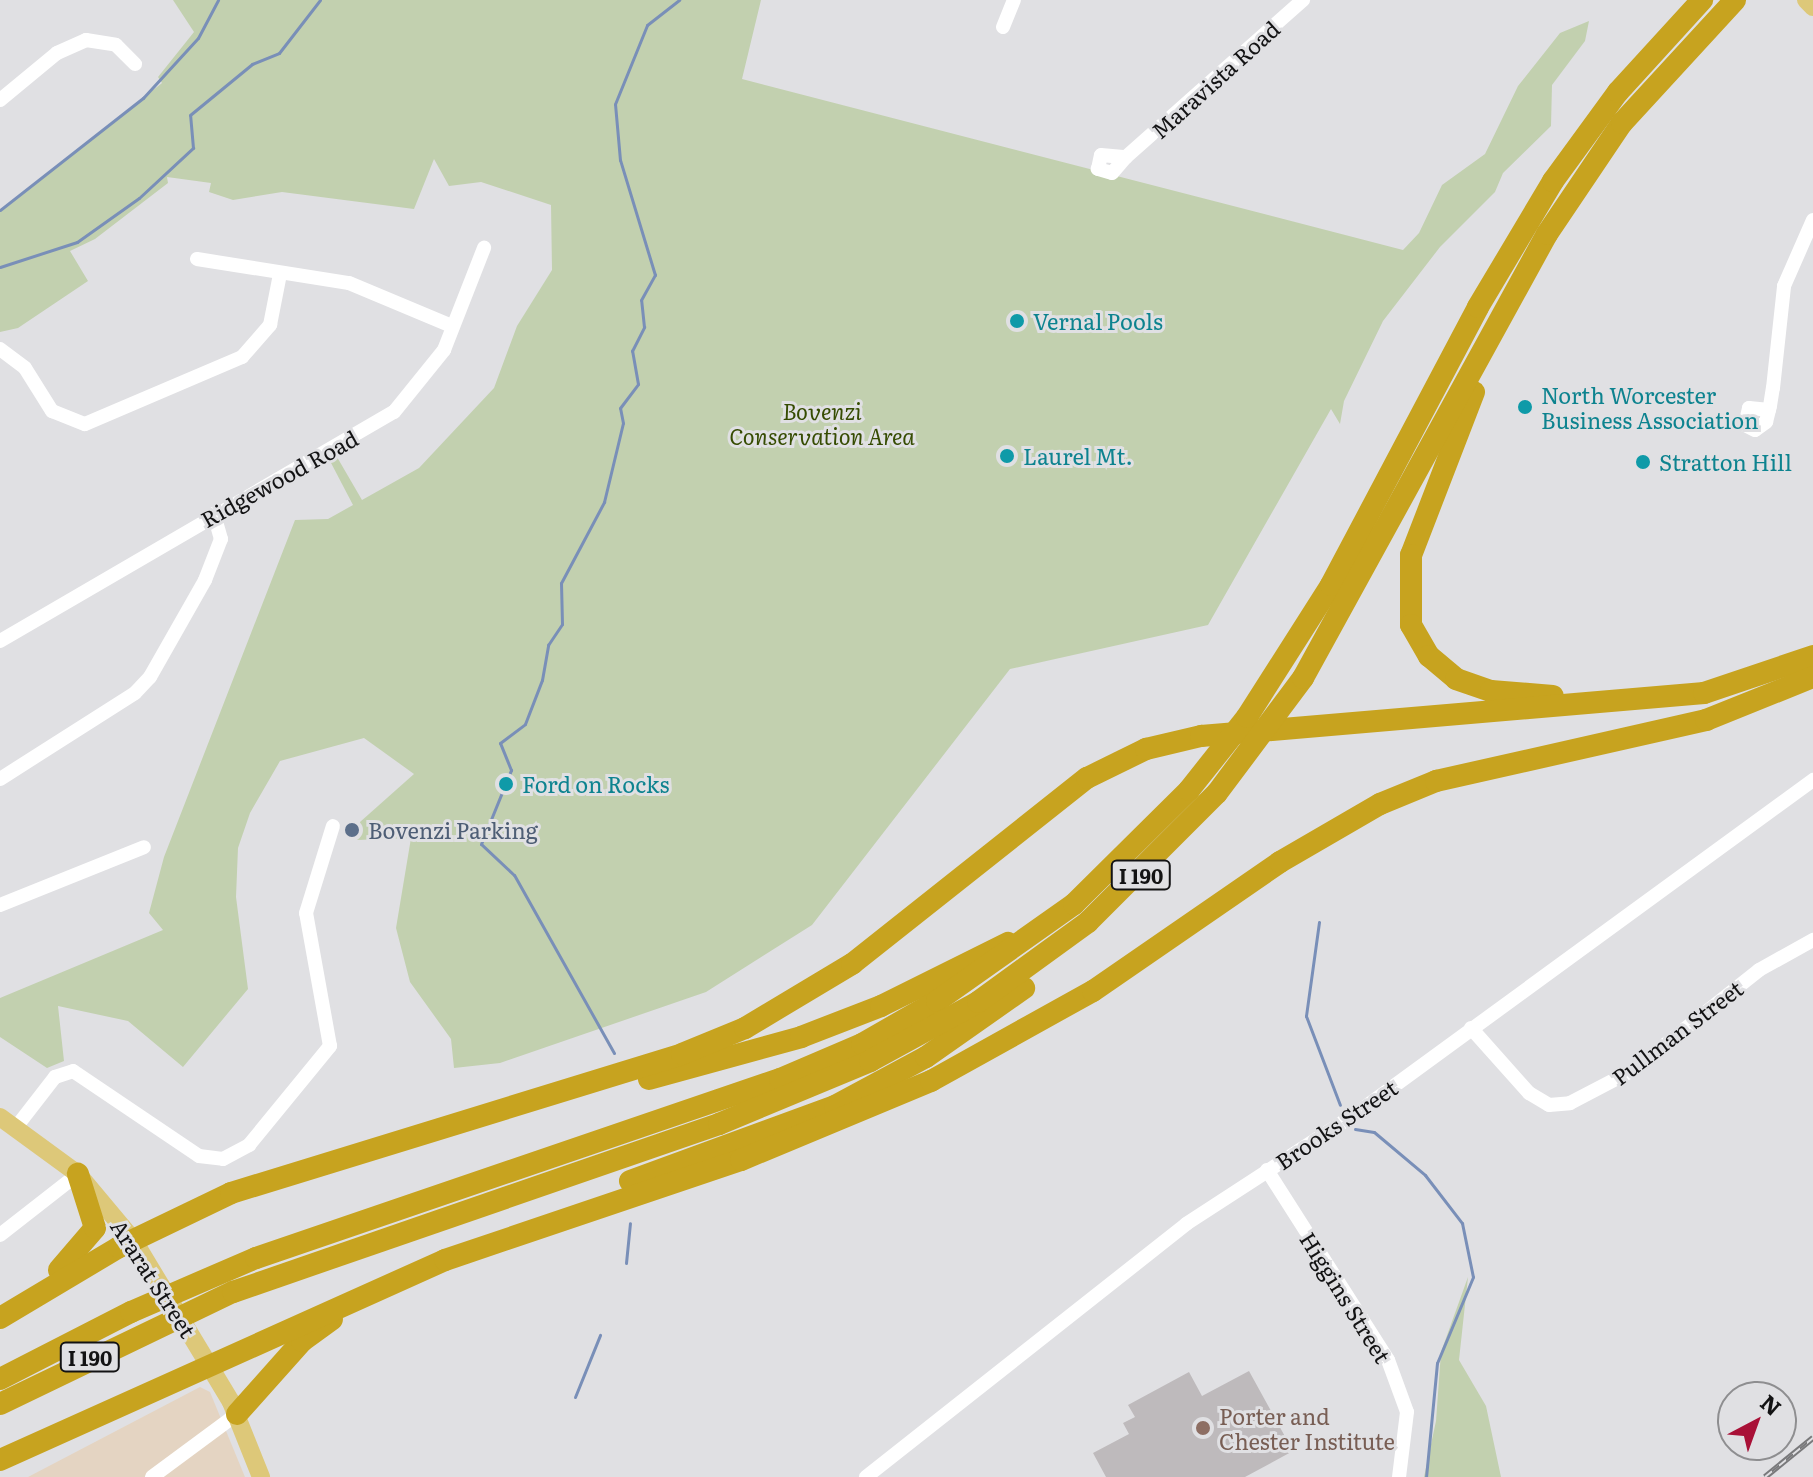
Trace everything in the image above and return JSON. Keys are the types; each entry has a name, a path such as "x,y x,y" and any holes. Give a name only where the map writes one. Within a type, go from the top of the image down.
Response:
{"highway":[{"name":"I 190","path":"0,1379 131,1312 256,1258 673,1117 862,1044 1036,934 1140,843 1247,717 1331,585 1478,307 1553,181 1618,92 1702,0"},
{"name":"I 190","path":"0,1404 233,1292 719,1124 870,1061 978,1002 1088,922 1208,803 1303,678 1506,304 1622,123 1735,0"},
{"path":"1506,304 1417,536 1408,574 1411,625 1437,666 1467,684 1626,702"},
{"path":"7,1313 134,1241 244,1188 682,1054 784,1008 852,964 1087,778 1146,749 1201,736 1704,693 1813,656"},
{"path":"0,1460 394,1281 558,1219 741,1160 931,1081 1093,991 1280,862 1380,804 1436,781 1706,720 1813,677"},
{"path":"558,1219 608,1190 777,1129 889,1079 1040,975 1088,922"},
{"path":"469,1121 801,1037 881,1006 994,947 1036,934"},
{"path":"7,1313 78,1254 95,1228 78,1174"},
{"path":"237,1414 320,1326 394,1281"}],"main road":[{"path":"1806,0 1813,7"},
{"name":"Ararat Street","path":"0,1117 17,1126 78,1174 134,1241 237,1414 261,1477"}],"street":[{"path":"1003,27 1014,0"},
{"name":"Maravista Road","path":"1126,157 1303,0"},
{"path":"0,100 57,53 86,40 116,45 135,64"},
{"path":"1769,410 1784,286 1813,220"},
{"name":"Ridgewood Road","path":"0,641 394,412 433,370 484,248"},
{"path":"197,259 349,283 452,326"},
{"path":"0,349 25,368 52,411 85,424 242,357 270,325 280,274"},
{"path":"0,779 135,693 150,677 186,620 221,539 214,514"},
{"name":"Brooks Street","path":"866,1477 1123,1271 1267,1170 1357,1113 1813,780"},
{"path":"17,1126 53,1079 73,1071 199,1156 223,1159 249,1145 330,1046 306,913 333,826"},
{"path":"0,905 144,847"},
{"name":"Pullman Street","path":"1471,1028 1529,1093 1549,1105 1570,1103 1633,1070 1759,970 1813,940"},
{"name":"Higgins Street","path":"1267,1170 1388,1360 1407,1412 1399,1477"},
{"path":"0,1235 78,1174"},
{"path":"152,1477 237,1414"}],"shaded area":[{"path":"200,1387 210,1392 245,1477 28,1477"}],"green space":[{"name":"Bovenzi Conservation Area","path":"173,0 761,0 742,79 1403,250 1419,233 1442,185 1485,154 1518,86 1560,33 1589,21 1585,41 1552,85 1551,126 1503,173 1495,192 1440,247 1383,321 1344,401 1340,424 1331,409 1208,625 1010,669 812,925 706,992 500,1063 454,1068 451,1039 410,982 396,928 411,838 357,840 360,822 414,774 364,738 280,761 250,813 238,848 236,897 248,989 183,1067 128,1021 58,1006 64,1061 47,1068 0,1037 0,998 163,930 149,913 164,857 295,520 328,519 353,505 330,461 337,457 362,500 419,468 494,388 517,326 552,270 551,205 481,182 449,186 434,159 414,209 282,192 233,200 209,192 211,183 167,177 168,183 95,239 70,251 88,281 18,328 0,332 0,212 162,83 158,77 194,32"},
{"path":"1468,1277 1459,1360 1486,1406 1501,1477 1424,1477 1436,1421 1441,1352"}],"building":[{"name":"Porter and Chester Institute","path":"1249,1371 1293,1451 1245,1477 1106,1477 1093,1453 1129,1434 1123,1423 1135,1417 1128,1405 1189,1372 1202,1396"}],"waterway":[{"path":"0,210 143,98 198,38 218,0"},
{"path":"0,267 77,242 139,198 193,148 190,115 252,64 279,53 320,0"},
{"path":"614,1053 514,875 481,844 511,770 500,743 525,724 542,680 548,645 562,624 561,583 604,502 623,423 620,408 638,384 632,351 644,327 641,300 655,275 620,160 615,104 647,25 679,0"},
{"path":"1319,922 1306,1016 1340,1105"},
{"path":"1355,1129 1374,1132 1425,1175 1462,1223 1473,1277 1437,1363 1426,1477"},
{"path":"626,1263 630,1223"},
{"path":"575,1397 600,1335"}],"railway":[{"path":"1765,1477 1813,1438"}],"place":[{"name":"Vernal Pools","path":"1017,321"},
{"name":"North Worcester Business Association","path":"1525,407"},
{"name":"Laurel Mt.","path":"1007,456"},
{"name":"Stratton Hill","path":"1643,462"},
{"name":"Ford on Rocks","path":"506,784"},
{"name":"Bovenzi Parking","path":"352,830"},
{"name":"Porter and Chester Institute","path":"1203,1428"}]}
